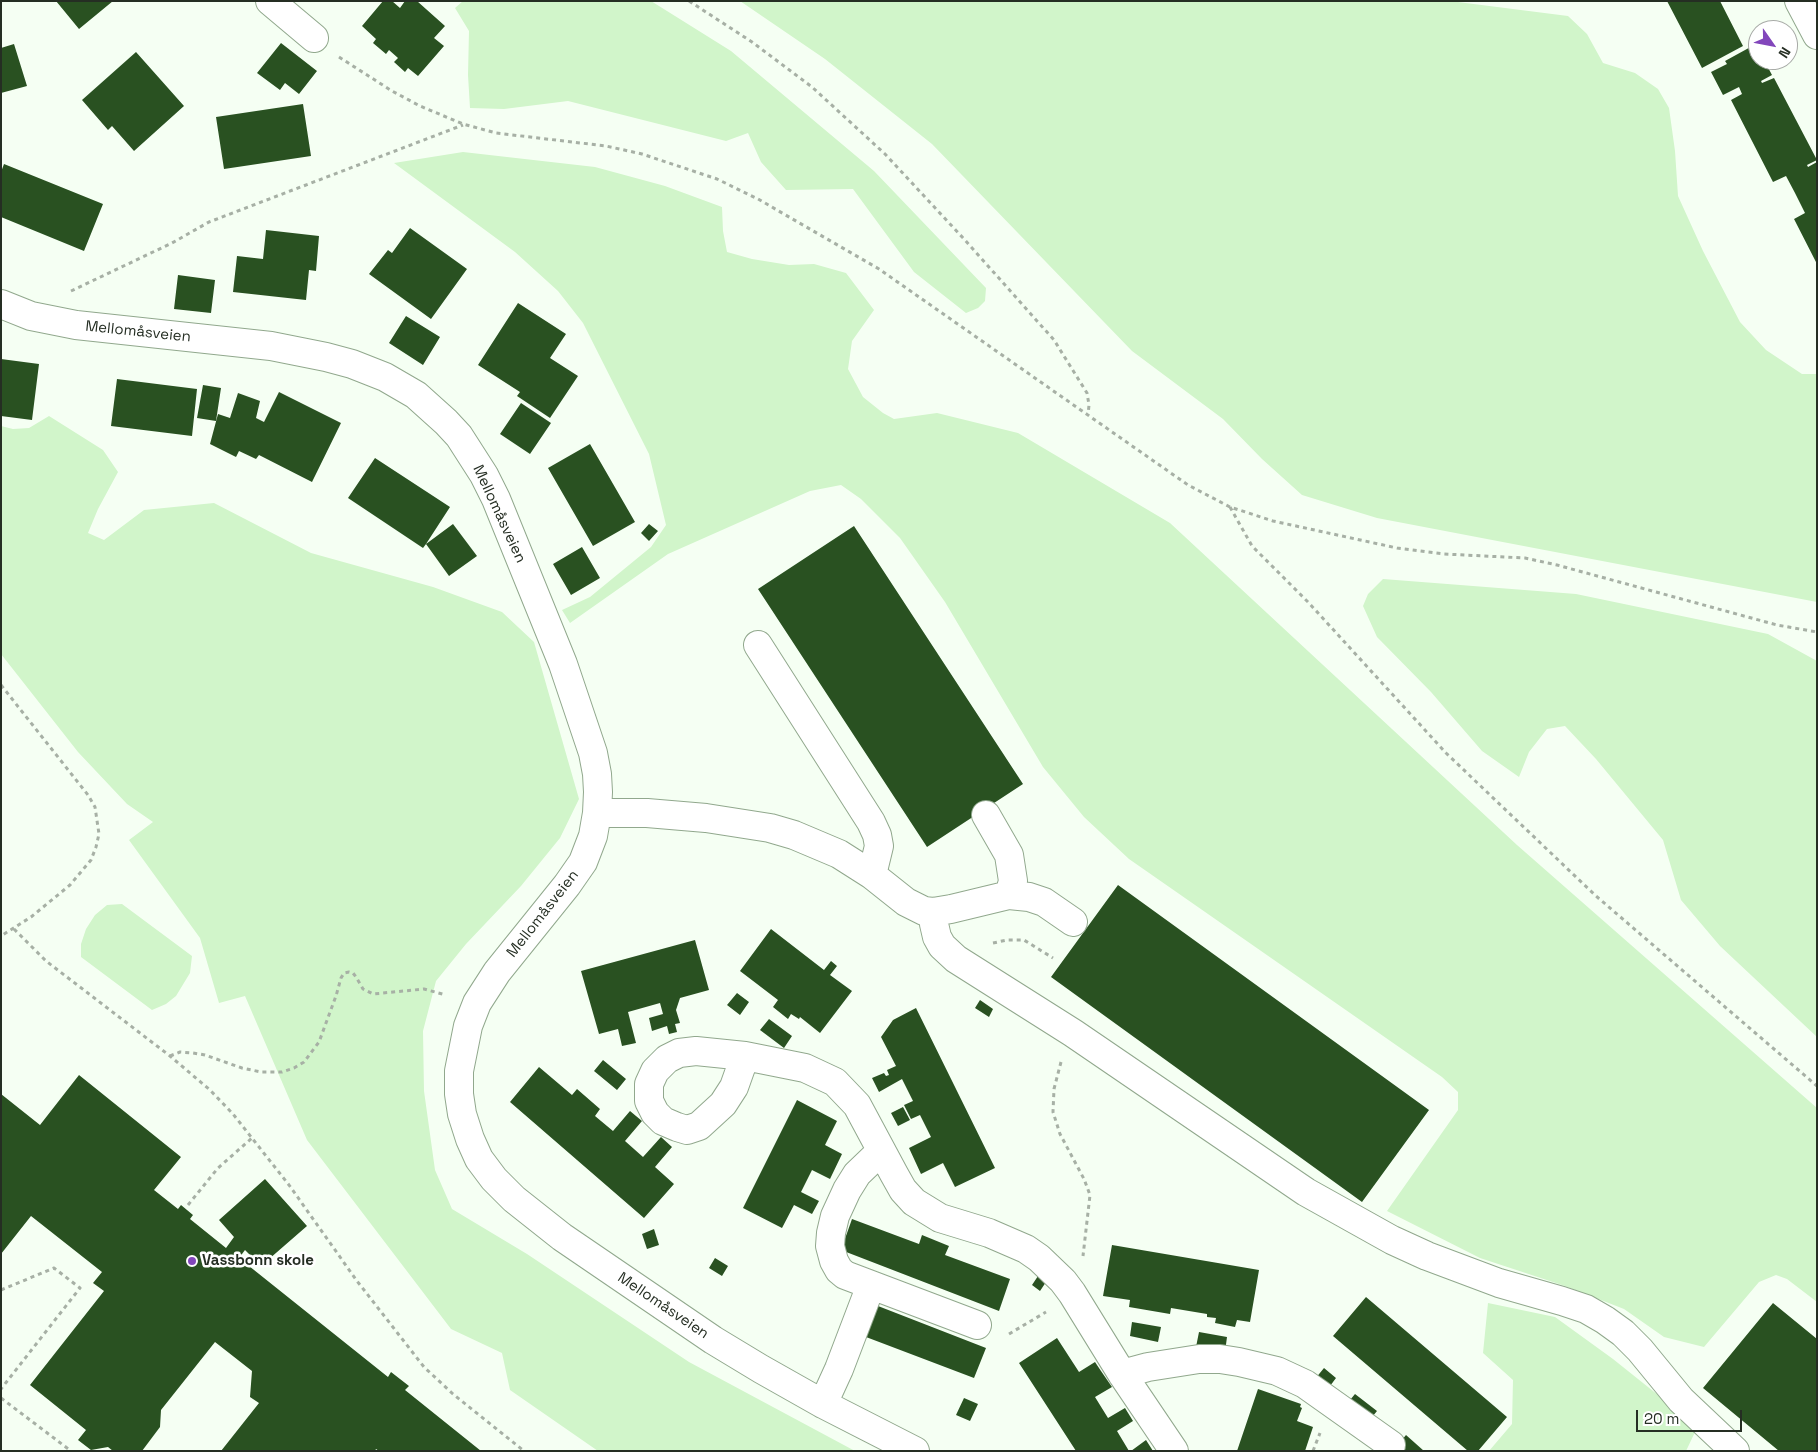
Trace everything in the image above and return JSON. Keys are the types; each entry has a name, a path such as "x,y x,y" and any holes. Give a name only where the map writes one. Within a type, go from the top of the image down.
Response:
{"street":[{"path":"270,1 314,38"},
{"name":"Mellomåsveien","path":"1,304 17,312 76,325 271,346 352,364 384,377 416,395 459,436 484,475 526,570 563,664 586,730 597,774 597,813 593,836 583,862 567,885 497,972 477,1003 468,1026 459,1071 459,1094 462,1114 479,1159 494,1179 514,1199 562,1237 713,1340 792,1388 915,1451"},
{"path":"758,645 871,822 877,835 879,846 872,875"},
{"path":"597,813 647,813 696,817 770,828 794,835 831,850 857,864 906,902 924,911 933,912 951,909 1009,895 1029,897 1044,902 1073,922"},
{"path":"986,816 1009,855 1012,881 1009,895"},
{"path":"933,912 937,937 942,946 956,959 1073,1034 1306,1192 1384,1236 1466,1273 1586,1309 1605,1320 1629,1339 1681,1400 1735,1451"},
{"path":"745,1056 805,1068 835,1082 857,1105 903,1190 914,1202 940,1218 989,1233 1026,1249 1052,1269 1075,1298 1122,1374 1174,1451"},
{"path":"881,1151 857,1174 835,1216 830,1246 834,1261 839,1270 845,1275 977,1324"},
{"path":"822,1404 871,1285"},
{"path":"1122,1374 1148,1367 1220,1359 1277,1371 1305,1384 1391,1445"}],"path":[{"path":"689,1 752,42 812,87 885,154 1054,340 1087,393 1088,416"},
{"path":"314,38 392,91 440,116 463,124 518,136 606,146 651,157 717,179 798,221 879,269 1188,485 1230,507 1273,521 1397,548 1444,554 1525,558 1777,625 1817,632"},
{"path":"48,320 58,303 68,292 172,243 209,222 463,124"},
{"path":"1230,507 1252,546 1308,602 1446,752 1596,896 1817,1086"},
{"path":"1,685 88,795 94,808 99,834 91,860 82,872 54,899 14,929 1,936"},
{"path":"14,929 46,961 170,1056 210,1090 233,1114 252,1138 380,1311 424,1367 453,1394 524,1451"},
{"path":"956,959 987,944 1007,940 1028,942 1053,958"},
{"path":"170,1056 180,1052 193,1053 261,1072 282,1072 294,1068 304,1062 319,1042 341,978 344,973 349,972 356,977 363,989 373,994 424,990 477,1003"},
{"path":"977,1324 996,1336 1001,1337 1075,1298 1083,1257 1090,1195 1084,1179 1060,1134 1053,1112 1053,1099 1063,1054 1073,1034"},
{"path":"188,1205 218,1168 252,1138"},
{"path":"1,1290 54,1268 80,1288 1,1388"},
{"path":"1,1398 71,1451"}],"green space":[{"path":"463,1 651,1 731,51 874,171 986,288 985,301 978,308 966,313 914,272 853,189 786,190 761,162 748,133 726,141 568,101 504,109 470,108 468,75 469,31 455,8"},
{"path":"740,1 1450,1 1568,16 1587,34 1603,63 1635,73 1658,89 1669,108 1675,151 1678,196 1703,251 1740,322 1766,350 1802,374 1817,374 1817,602 1377,518 1302,495 1262,459 1223,419 1132,351 932,144 825,59"},
{"path":"463,152 595,167 665,186 722,207 723,231 727,252 752,259 789,265 814,264 846,273 874,310 852,341 848,369 863,397 883,413 894,419 937,413 1018,433 1170,523 1517,845 1817,1108 1817,1302 1787,1279 1776,1275 1759,1282 1704,1347 1664,1337 1624,1309 1565,1286 1480,1258 1387,1211 1458,1110 1458,1092 1442,1077 1129,859 1084,817 1043,767 945,602 900,538 861,499 841,485 810,491 668,554 570,623 562,610 590,597 651,547 666,525 649,454 583,323 558,291 515,252 394,163"},
{"path":"49,416 103,450 118,472 98,509 88,533 104,540 144,510 214,503 311,553 433,587 502,612 534,642 579,799 560,838 521,886 466,944 436,981 423,1031 424,1091 435,1170 452,1209 527,1254 689,1362 855,1451 598,1451 510,1390 502,1353 451,1329 307,1140 245,996 219,1003 200,938 129,840 153,822 127,804 78,752 1,654 1,426 13,429 29,428"},
{"path":"1383,579 1576,594 1768,634 1817,661 1817,1037 1720,946 1681,900 1663,840 1596,759 1565,726 1547,729 1529,752 1519,777 1482,751 1431,692 1377,637 1363,606 1368,594"},
{"path":"122,904 192,956 190,973 176,996 166,1004 152,1010 81,957 81,944 86,929 95,915 107,905"},
{"path":"1488,1303 1555,1317 1613,1359 1663,1399 1696,1430 1686,1451 1489,1451 1512,1424 1513,1380 1483,1353"}],"building":[{"path":"56,1 113,1 79,29"},
{"path":"383,1 392,1 400,8 405,1 417,1 445,26 434,38 444,46 418,76 408,68 405,72 394,62 398,58 389,50 386,54 373,43 376,39 362,26"},
{"path":"1667,1 1720,1 1743,46 1702,68"},
{"path":"281,43 317,71 299,94 285,83 280,90 257,73"},
{"path":"14,44 27,86 1,93 1,48"},
{"path":"1748,48 1748,70 1769,70 1772,75 1761,81 1762,83 1774,78 1817,160 1807,165 1808,167 1817,162 1817,264 1794,219 1805,213 1795,193 1786,176 1773,182 1731,100 1742,94 1739,87 1723,95 1711,72 1727,64 1725,61"},
{"path":"136,52 184,106 134,151 112,126 108,130 82,100"},
{"path":"303,104 311,156 224,169 216,117"},
{"path":"4,164 103,204 84,251 1,217 1,172"},
{"path":"410,228 467,269 431,319 369,274 388,250 392,253"},
{"path":"266,230 319,236 316,271 309,270 306,300 233,292 237,256 263,259"},
{"path":"178,275 215,280 211,313 174,309"},
{"path":"518,303 566,334 550,358 578,376 550,418 517,396 520,392 478,365"},
{"path":"406,316 440,337 423,365 389,343"},
{"path":"1,359 39,364 32,420 1,416"},
{"path":"117,379 197,389 192,436 111,426"},
{"path":"203,385 221,388 216,421 197,418"},
{"path":"279,392 341,423 312,482 259,455 256,459 239,451 236,457 210,444 218,414 230,418 238,393 260,401 256,418 264,422"},
{"path":"521,403 551,423 530,454 500,434"},
{"path":"590,444 635,522 593,546 548,468"},
{"path":"375,458 450,507 423,548 348,498"},
{"path":"453,524 477,556 449,576 426,544"},
{"path":"649,524 658,531 649,541 641,533"},
{"path":"854,526 1023,784 927,847 758,589"},
{"path":"582,547 600,578 571,595 553,564"},
{"path":"1118,885 1429,1110 1362,1202 1051,977"},
{"path":"771,929 824,970 831,961 837,966 830,975 852,991 820,1033 800,1017 799,1019 791,1014 788,1019 773,1007 778,1000 740,971"},
{"path":"695,940 709,990 680,998 676,1010 680,1023 675,1024 677,1032 669,1034 667,1026 652,1031 649,1018 663,1014 660,1003 628,1012 636,1043 622,1046 618,1029 599,1034 581,971"},
{"path":"737,993 749,1002 740,1015 727,1005"},
{"path":"980,1000 993,1009 989,1017 975,1008"},
{"path":"916,1008 995,1168 955,1187 943,1163 921,1174 909,1148 931,1137 920,1115 911,1119 904,1105 913,1101 902,1079 879,1092 872,1078 884,1073 886,1076 889,1075 887,1070 896,1066 881,1037 893,1020"},
{"path":"769,1019 792,1036 784,1048 760,1030"},
{"path":"603,1060 626,1079 617,1090 594,1071"},
{"path":"539,1067 572,1095 577,1089 600,1109 595,1116 613,1131 630,1111 642,1121 625,1141 643,1157 661,1137 672,1147 655,1167 674,1184 644,1218 510,1102"},
{"path":"79,1075 181,1157 154,1190 178,1209 181,1205 193,1215 190,1219 226,1248 234,1237 219,1220 265,1179 307,1226 261,1266 245,1250 239,1258 388,1377 391,1372 409,1386 405,1390 481,1451 379,1451 376,1449 375,1451 221,1451 259,1403 250,1397 252,1371 215,1342 161,1410 160,1427 142,1451 113,1451 108,1447 91,1450 78,1440 86,1430 30,1385 104,1291 93,1283 102,1272 31,1216 1,1254 1,1094 40,1125"},
{"path":"797,1100 837,1121 825,1145 842,1154 830,1179 812,1170 801,1192 819,1201 812,1214 794,1205 782,1228 743,1208"},
{"path":"903,1107 910,1120 898,1126 891,1113"},
{"path":"852,1219 919,1244 922,1235 949,1246 945,1255 1010,1279 999,1311 841,1250"},
{"path":"654,1229 659,1245 647,1249 642,1234"},
{"path":"1112,1245 1259,1270 1250,1322 1237,1320 1235,1327 1215,1323 1216,1318 1207,1317 1207,1314 1171,1308 1170,1314 1129,1307 1130,1300 1103,1296"},
{"path":"715,1258 728,1266 722,1276 709,1268"},
{"path":"1038,1276 1046,1282 1040,1291 1032,1285"},
{"path":"1366,1297 1507,1417 1478,1451 1468,1451 1333,1336"},
{"path":"1773,1303 1817,1339 1817,1451 1779,1451 1703,1388"},
{"path":"878,1306 986,1348 974,1378 866,1337"},
{"path":"1132,1322 1161,1327 1158,1342 1130,1336"},
{"path":"1199,1332 1227,1337 1225,1352 1196,1347"},
{"path":"1057,1338 1079,1372 1095,1362 1112,1387 1095,1397 1108,1418 1125,1408 1133,1421 1117,1431 1129,1451 1076,1451 1019,1363"},
{"path":"1324,1368 1336,1378 1327,1390 1315,1379"},
{"path":"1258,1389 1301,1404 1300,1407 1302,1408 1297,1421 1313,1427 1305,1451 1237,1451"},
{"path":"1355,1394 1377,1411 1368,1422 1345,1406"},
{"path":"964,1398 978,1404 970,1421 956,1415"},
{"path":"1406,1435 1424,1451 1402,1451 1397,1446"},
{"path":"1146,1440 1153,1451 1131,1451"}],"place":[{"name":"Vassbonn skole","path":"192,1261"}]}
